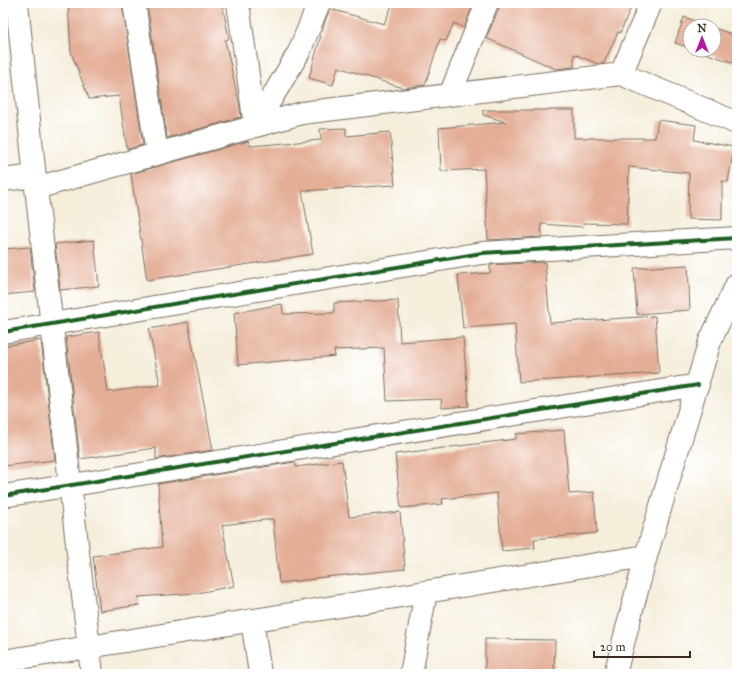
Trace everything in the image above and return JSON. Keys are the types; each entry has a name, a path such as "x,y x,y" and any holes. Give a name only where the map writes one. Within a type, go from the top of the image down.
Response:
{"street":[{"path":"17,3 35,182 92,674"},
{"path":"134,3 156,154"},
{"path":"238,3 255,126"},
{"path":"255,126 299,52 319,3"},
{"path":"450,95 488,3"},
{"path":"621,74 651,3"},
{"path":"3,180 35,182 156,154 302,113 621,74 737,123"},
{"path":"3,332 482,252 737,238"},
{"path":"615,674 646,556 710,341 737,284"},
{"path":"3,496 698,385"},
{"path":"3,661 646,556"},
{"path":"411,674 426,592"},
{"path":"252,620 260,674"}],"building":[{"path":"68,3 122,3 143,145 127,149 119,96 89,99 71,52"},
{"path":"147,3 222,3 229,39 225,40 241,117 167,138"},
{"path":"393,3 474,3 464,28 454,23 446,41 440,39 425,85 403,88 338,67 333,85 309,78 325,21 330,9 384,24"},
{"path":"499,3 633,3 620,33 618,32 604,63 598,64 574,54 574,67 556,69 486,38 499,8"},
{"path":"682,23 682,45 675,43"},
{"path":"722,31 737,36 737,64 719,58 722,58"},
{"path":"483,110 574,110 574,138 655,138 658,120 696,125 694,140 734,147 728,182 722,181 722,220 688,219 689,173 629,167 627,224 584,223 583,227 541,224 542,237 488,240 484,169 441,171 439,128 506,122 483,115"},
{"path":"346,128 346,136 390,132 395,185 302,191 313,254 147,280 131,174 248,141 251,146 321,140 320,129"},
{"path":"94,240 99,286 60,290 55,244"},
{"path":"30,247 35,292 3,295 3,249"},
{"path":"545,262 550,323 655,316 659,373 519,382 515,324 463,328 458,275 490,273 490,265"},
{"path":"688,265 690,310 637,314 634,268"},
{"path":"398,300 400,342 463,337 469,406 442,408 441,399 387,401 384,348 334,350 335,356 238,365 234,313 282,304 283,314 334,313 334,303"},
{"path":"188,322 213,450 156,459 156,448 80,459 66,337 99,332 108,392 160,385 149,329"},
{"path":"41,340 55,460 3,466 3,346"},
{"path":"564,430 569,494 594,492 597,533 534,539 535,548 502,551 497,493 442,499 443,504 401,508 395,454 516,439 516,434"},
{"path":"342,461 349,517 400,512 405,569 279,583 273,519 222,525 234,586 197,593 138,597 140,605 100,611 93,556 162,547 158,484 295,462 296,467"},
{"path":"485,639 555,640 554,674 485,674"}],"cycle path":[{"path":"3,332 482,253 737,238"},
{"path":"3,496 698,385"}]}
